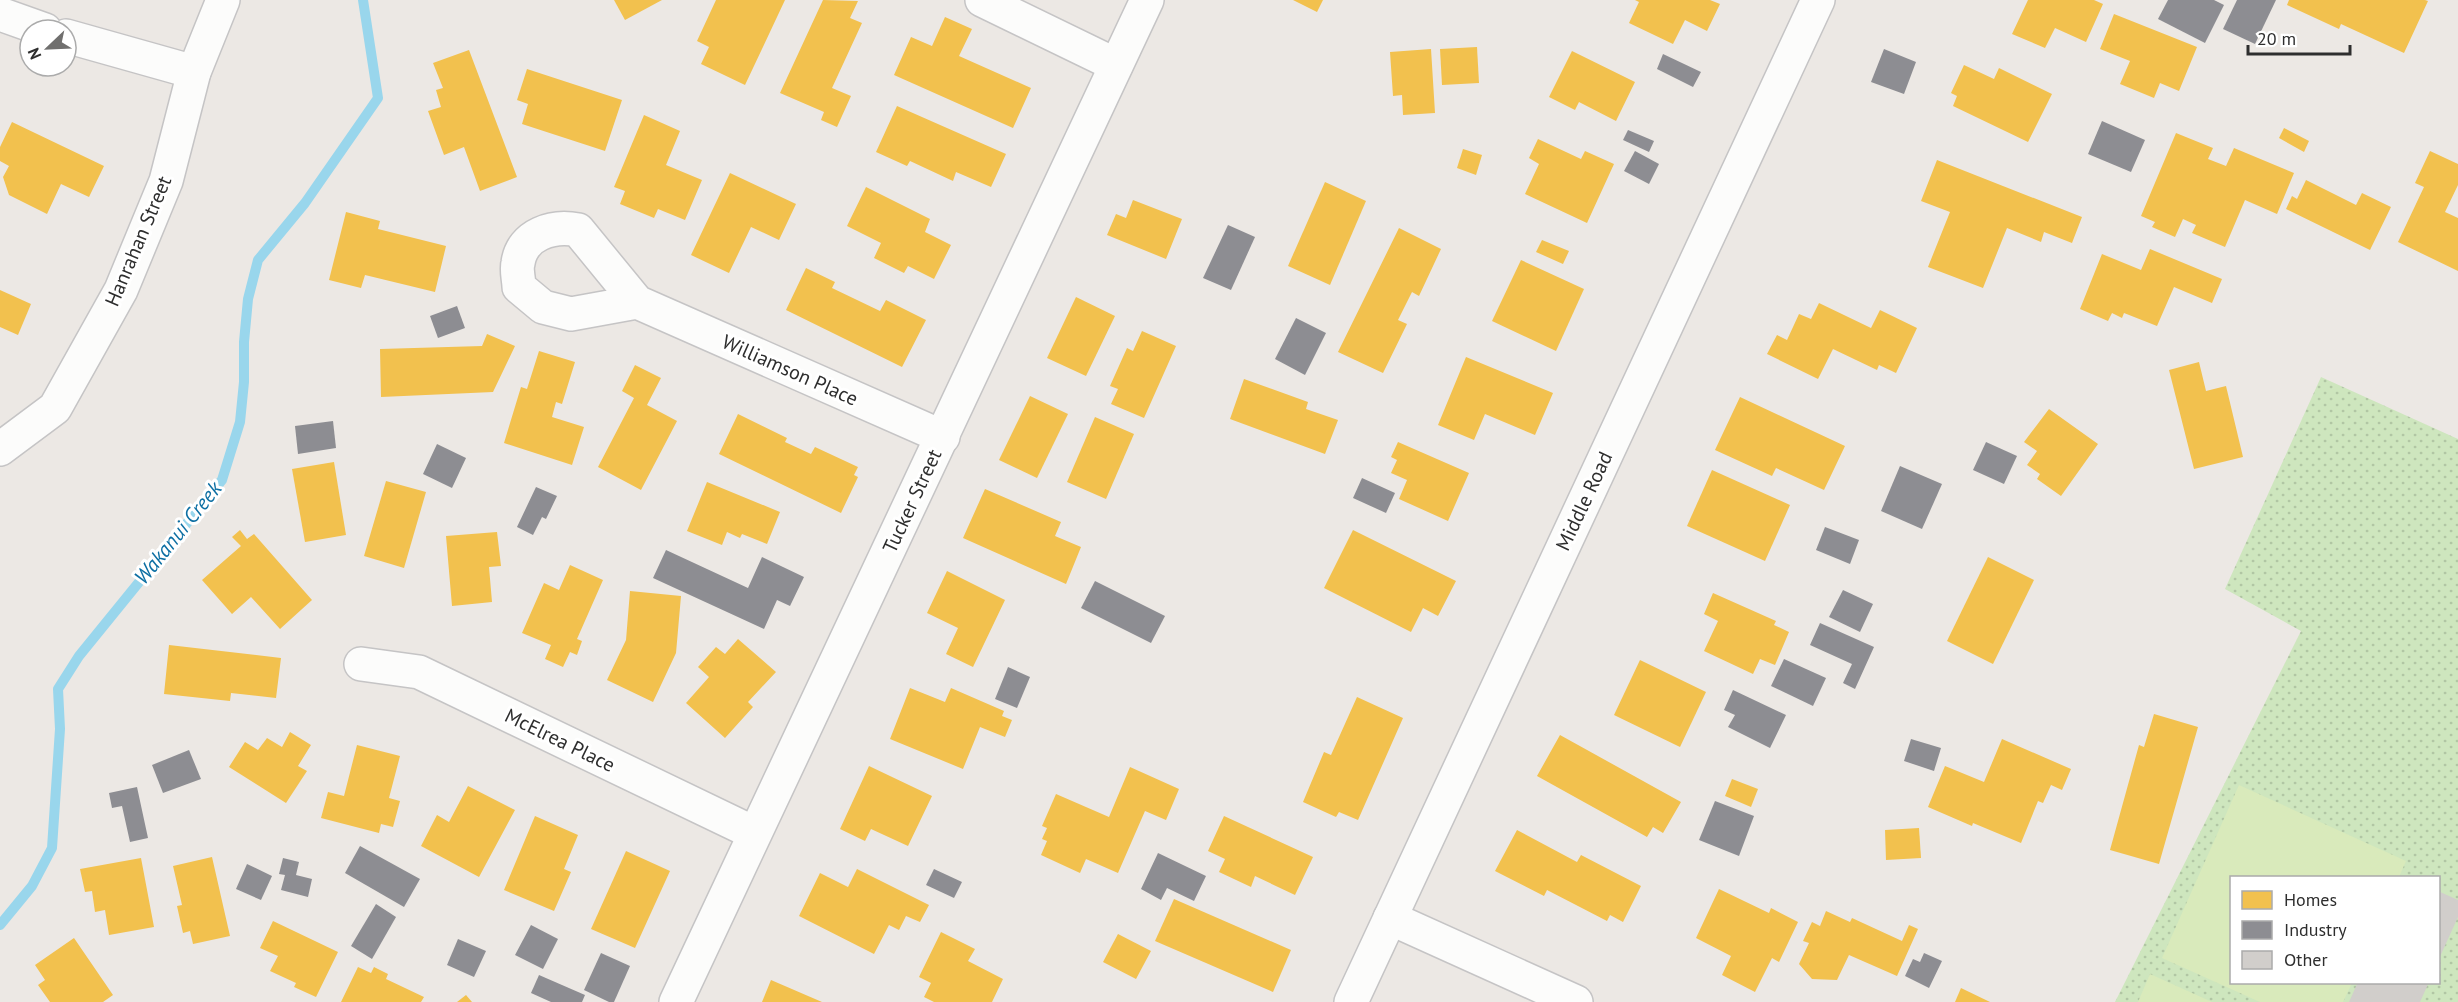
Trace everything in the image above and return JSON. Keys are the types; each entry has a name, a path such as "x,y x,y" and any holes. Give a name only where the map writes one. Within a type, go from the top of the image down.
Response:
{"street":[{"name":"Hanrahan Street","path":"0,449 55,408 121,290 166,181 194,72 223,0"},
{"path":"982,0 1116,65"},
{"name":"Tucker Street","path":"676,1002 1147,0"},
{"name":"Middle Road","path":"1351,1002 1818,0"},
{"path":"0,14 18,20"},
{"path":"78,39 194,72"},
{"name":"Williamson Place","path":"637,302 943,437"},
{"name":"McElrea Place","path":"361,664 419,672 754,833"},
{"path":"1390,918 1576,1002"}],"green space":[{"path":"2321,377 2458,439 2458,1002 2115,1002 2301,631 2225,589"},
{"path":"2239,785 2406,861 2399,876 2230,876 2230,984 2352,984 2343,1002 2260,1002 2162,958"},
{"path":"2150,974 2212,1002 2138,1002"}],"building: Homes":[{"path":"614,0 662,0 625,20"},
{"path":"716,0 785,0 745,85 701,64 709,47 697,41"},
{"path":"823,0 858,1 850,18 862,23 832,88 851,96 837,127 821,120 824,112 780,93"},
{"path":"1293,0 1323,0 1317,12"},
{"path":"1635,0 1710,0 1720,4 1707,31 1685,20 1673,44 1629,23 1639,2"},
{"path":"2028,0 2094,0 2103,4 2086,42 2055,28 2045,48 2012,34"},
{"path":"2289,0 2428,1 2404,53 2341,24 2339,29 2287,5"},
{"path":"2114,14 2197,47 2179,91 2160,83 2154,98 2120,84 2130,61 2100,49"},
{"path":"945,17 972,29 959,56 1031,88 1013,128 894,75 911,37 932,46"},
{"path":"1477,47 1479,83 1442,85 1440,49"},
{"path":"1431,49 1435,113 1403,115 1402,95 1393,96 1390,52"},
{"path":"469,50 517,177 480,191 464,147 444,155 428,111 441,107 436,90 443,88 433,63"},
{"path":"1572,51 1635,82 1616,121 1579,102 1575,110 1549,97"},
{"path":"1964,65 1994,79 1999,68 2052,94 2028,142 1953,106 1957,96 1951,93"},
{"path":"527,69 622,100 605,151 522,124 528,104 517,100"},
{"path":"897,106 1006,154 991,187 956,172 953,181 910,161 907,166 876,152"},
{"path":"644,115 680,131 666,165 702,180 685,220 658,209 654,218 620,204 625,191 614,187"},
{"path":"12,122 104,166 89,197 61,184 47,214 9,195 3,177 9,166 0,161 0,147"},
{"path":"2284,128 2309,141 2304,152 2279,138"},
{"path":"2176,133 2213,148 2208,159 2226,166 2234,148 2294,173 2277,214 2245,200 2225,247 2192,233 2196,225 2183,219 2175,237 2152,227 2155,222 2141,216"},
{"path":"1538,139 1581,159 1585,151 1614,164 1587,223 1525,194 1539,164 1529,158"},
{"path":"1463,149 1482,155 1476,175 1457,168"},
{"path":"2430,151 2458,164 2458,185 2445,212 2458,218 2458,271 2398,242 2424,187 2415,183"},
{"path":"1937,160 2082,217 2072,243 2044,232 2041,242 2007,228 1983,288 1928,267 1950,212 1921,201"},
{"path":"730,173 796,204 779,240 751,227 729,273 691,255"},
{"path":"2306,180 2356,205 2362,193 2391,207 2370,250 2286,209 2292,196 2297,199"},
{"path":"1325,182 1366,201 1330,285 1288,266"},
{"path":"866,187 930,219 925,232 951,245 934,279 908,266 904,273 874,258 881,243 847,226"},
{"path":"1133,200 1182,219 1166,259 1107,235 1116,214 1126,218"},
{"path":"346,212 380,221 378,229 446,246 435,292 365,275 361,288 329,280"},
{"path":"1399,228 1441,249 1419,296 1412,292 1398,320 1407,324 1383,373 1338,352"},
{"path":"1542,240 1569,251 1563,264 1536,252"},
{"path":"2150,249 2222,279 2212,303 2174,287 2157,326 2124,313 2122,318 2112,313 2108,321 2080,309 2102,254 2141,270"},
{"path":"1521,260 1584,289 1556,351 1492,321"},
{"path":"806,268 835,282 832,288 880,311 886,300 926,320 902,367 786,310"},
{"path":"0,290 31,304 18,335 0,327"},
{"path":"1076,297 1115,316 1086,376 1047,358"},
{"path":"1819,303 1871,328 1880,310 1917,328 1896,373 1879,365 1877,370 1833,349 1818,379 1767,354 1777,335 1787,340 1799,314 1811,319"},
{"path":"1142,331 1176,346 1144,418 1111,404 1118,389 1110,386 1127,348 1133,351"},
{"path":"487,334 515,346 493,392 381,397 380,349 482,346"},
{"path":"539,351 575,362 562,404 556,402 552,417 584,427 572,465 504,443 521,387 527,389"},
{"path":"1466,357 1553,393 1535,435 1485,414 1474,440 1438,425"},
{"path":"2199,362 2206,391 2226,386 2243,457 2194,469 2169,370"},
{"path":"635,365 661,378 647,405 677,421 641,490 598,467 634,398 622,391"},
{"path":"1244,379 1308,402 1306,409 1338,420 1325,454 1230,419"},
{"path":"1030,396 1068,414 1037,478 999,460"},
{"path":"1740,397 1845,446 1824,490 1776,468 1772,476 1715,450"},
{"path":"2049,409 2098,444 2061,496 2037,479 2040,474 2027,465 2037,451 2024,442"},
{"path":"738,414 787,438 785,442 811,454 815,447 858,467 854,475 858,477 841,513 719,454"},
{"path":"1095,417 1134,434 1106,499 1067,482"},
{"path":"1398,442 1469,473 1448,521 1399,499 1407,480 1391,473 1397,460 1391,457"},
{"path":"334,462 346,535 305,542 292,469"},
{"path":"1712,470 1790,505 1765,561 1687,526"},
{"path":"386,481 426,492 404,568 364,556"},
{"path":"707,482 780,512 767,544 742,534 740,538 727,532 722,545 687,531"},
{"path":"985,489 1061,522 1055,536 1081,547 1066,584 963,538"},
{"path":"240,530 247,539 254,534 312,600 280,629 251,597 232,614 202,580 241,546 232,537"},
{"path":"1353,530 1456,581 1438,616 1423,608 1411,632 1324,588"},
{"path":"497,532 501,566 489,567 492,602 452,606 446,536"},
{"path":"1988,557 2034,580 1993,664 1947,641"},
{"path":"570,565 603,580 577,639 582,641 577,655 570,652 563,667 545,659 551,645 522,633 544,583 559,590"},
{"path":"947,571 1005,600 973,667 946,654 958,628 927,613"},
{"path":"630,591 681,596 676,653 653,702 607,680 626,640"},
{"path":"1713,593 1776,621 1774,625 1789,632 1775,665 1760,659 1753,674 1704,651 1718,621 1704,614"},
{"path":"738,639 776,672 748,702 753,707 725,738 686,703 709,677 698,667 716,647 725,654"},
{"path":"169,645 281,658 276,698 231,693 230,701 164,694"},
{"path":"1640,660 1706,692 1680,747 1614,715"},
{"path":"910,688 945,702 951,688 1004,711 1002,716 1012,720 1005,737 980,727 963,769 890,739"},
{"path":"1357,697 1403,718 1358,820 1339,812 1336,817 1303,802 1324,752 1331,755"},
{"path":"2154,714 2198,727 2159,864 2110,850 2139,745 2144,747"},
{"path":"290,732 311,745 298,766 307,771 286,803 229,767 245,742 258,750 267,738 282,747"},
{"path":"1560,735 1681,802 1663,833 1653,827 1647,837 1537,776"},
{"path":"2002,739 2071,769 2062,790 2051,785 2043,803 2038,801 2021,843 1973,823 1972,826 1928,807 1945,766 1984,782"},
{"path":"357,745 400,756 389,798 400,801 393,827 381,824 379,833 321,818 328,792 344,796"},
{"path":"869,766 932,796 908,846 871,829 865,841 840,829"},
{"path":"1130,767 1179,789 1166,820 1145,811 1118,873 1086,859 1080,873 1041,855 1047,841 1042,839 1047,828 1042,826 1056,794 1109,817"},
{"path":"1732,779 1758,789 1751,807 1725,796"},
{"path":"468,786 515,810 479,877 421,846 437,815 449,822"},
{"path":"535,816 578,835 564,869 571,872 554,911 504,890"},
{"path":"1224,816 1313,857 1295,895 1255,876 1251,887 1219,872 1225,859 1208,851"},
{"path":"1919,828 1921,858 1886,860 1885,830"},
{"path":"1517,830 1577,862 1581,855 1641,886 1623,922 1610,915 1607,921 1547,890 1544,896 1495,871"},
{"path":"626,851 670,871 635,948 591,929"},
{"path":"212,857 230,936 193,944 190,931 183,933 177,906 182,905 173,866"},
{"path":"141,858 154,927 109,935 105,910 95,912 92,891 85,892 80,869"},
{"path":"857,869 929,905 920,922 906,916 899,930 889,925 874,954 799,916 820,873 848,887"},
{"path":"1719,889 1769,913 1771,908 1798,922 1779,962 1772,958 1755,992 1722,975 1731,956 1696,938"},
{"path":"1174,899 1291,950 1273,992 1155,941"},
{"path":"1826,911 1850,922 1852,918 1902,941 1909,925 1918,929 1897,976 1849,955 1837,980 1812,979 1799,964 1809,943 1803,941 1812,922 1820,926"},
{"path":"273,921 338,952 316,997 294,987 296,983 270,971 278,956 260,948"},
{"path":"941,932 975,949 968,961 1003,979 992,1002 934,1002 924,997 931,983 919,977"},
{"path":"1118,934 1151,951 1136,979 1103,962"},
{"path":"74,938 113,995 103,1002 50,1002 38,985 45,980 35,965"},
{"path":"358,967 371,973 374,967 388,974 386,979 424,997 421,1002 341,1002"},
{"path":"771,980 822,1002 762,1002"},
{"path":"1961,988 1990,1002 1955,1002"},
{"path":"466,995 472,1002 457,1002"}],"building: Industry":[{"path":"2168,0 2214,0 2224,5 2205,43 2158,19"},
{"path":"2237,0 2276,0 2255,44 2223,29"},
{"path":"1884,49 1916,62 1904,94 1871,82"},
{"path":"1663,54 1701,72 1693,87 1657,69"},
{"path":"2102,121 2145,140 2131,172 2088,154"},
{"path":"1628,130 1654,141 1649,152 1623,140"},
{"path":"1635,151 1659,164 1649,184 1624,171"},
{"path":"1228,225 1255,237 1231,290 1203,278"},
{"path":"457,306 465,328 438,338 430,316"},
{"path":"1296,318 1326,333 1305,375 1275,359"},
{"path":"333,421 336,448 298,454 295,426"},
{"path":"1986,442 2017,456 2004,484 1973,470"},
{"path":"437,444 466,458 452,488 423,474"},
{"path":"1900,466 1942,484 1922,529 1881,511"},
{"path":"1362,478 1395,493 1386,513 1353,498"},
{"path":"536,487 557,496 546,519 542,517 533,535 517,527"},
{"path":"1825,527 1859,540 1850,564 1816,550"},
{"path":"666,550 748,588 762,557 804,577 790,606 777,600 764,629 653,578"},
{"path":"1095,581 1165,616 1151,643 1081,608"},
{"path":"1843,590 1873,604 1860,632 1829,617"},
{"path":"1820,623 1874,647 1855,689 1843,683 1852,664 1810,645"},
{"path":"1784,659 1826,678 1813,706 1771,686"},
{"path":"1008,667 1030,677 1017,708 995,699"},
{"path":"1733,690 1786,715 1770,748 1728,727 1735,715 1724,710"},
{"path":"1911,739 1941,748 1934,771 1904,761"},
{"path":"189,750 201,779 163,793 152,765"},
{"path":"137,787 148,838 130,842 122,806 112,808 109,793"},
{"path":"1715,801 1754,816 1739,856 1699,840"},
{"path":"360,846 420,879 404,907 345,873"},
{"path":"1158,853 1206,876 1194,901 1167,888 1161,900 1141,889"},
{"path":"283,858 299,862 296,875 312,879 308,897 281,890 285,875 279,874"},
{"path":"247,864 272,876 261,900 236,889"},
{"path":"934,869 962,882 954,898 926,885"},
{"path":"376,904 396,917 372,959 351,946"},
{"path":"531,925 558,939 543,969 515,955"},
{"path":"458,939 486,951 474,977 447,965"},
{"path":"601,953 630,966 614,1002 609,1002 584,990"},
{"path":"1924,953 1942,961 1929,988 1905,976 1913,959 1920,962"},
{"path":"539,975 585,995 582,1002 551,1002 531,993"}],"building: Other":[{"path":"2440,892 2458,900 2458,917 2440,957"},
{"path":"2357,984 2428,984 2420,1002 2349,1002"}],"waterway":[{"name":"Wakanui Creek","path":"0,925 32,886 52,848 60,729 58,689 79,656 222,480 240,422 248,299 258,260 305,203 378,98 363,0"}]}
